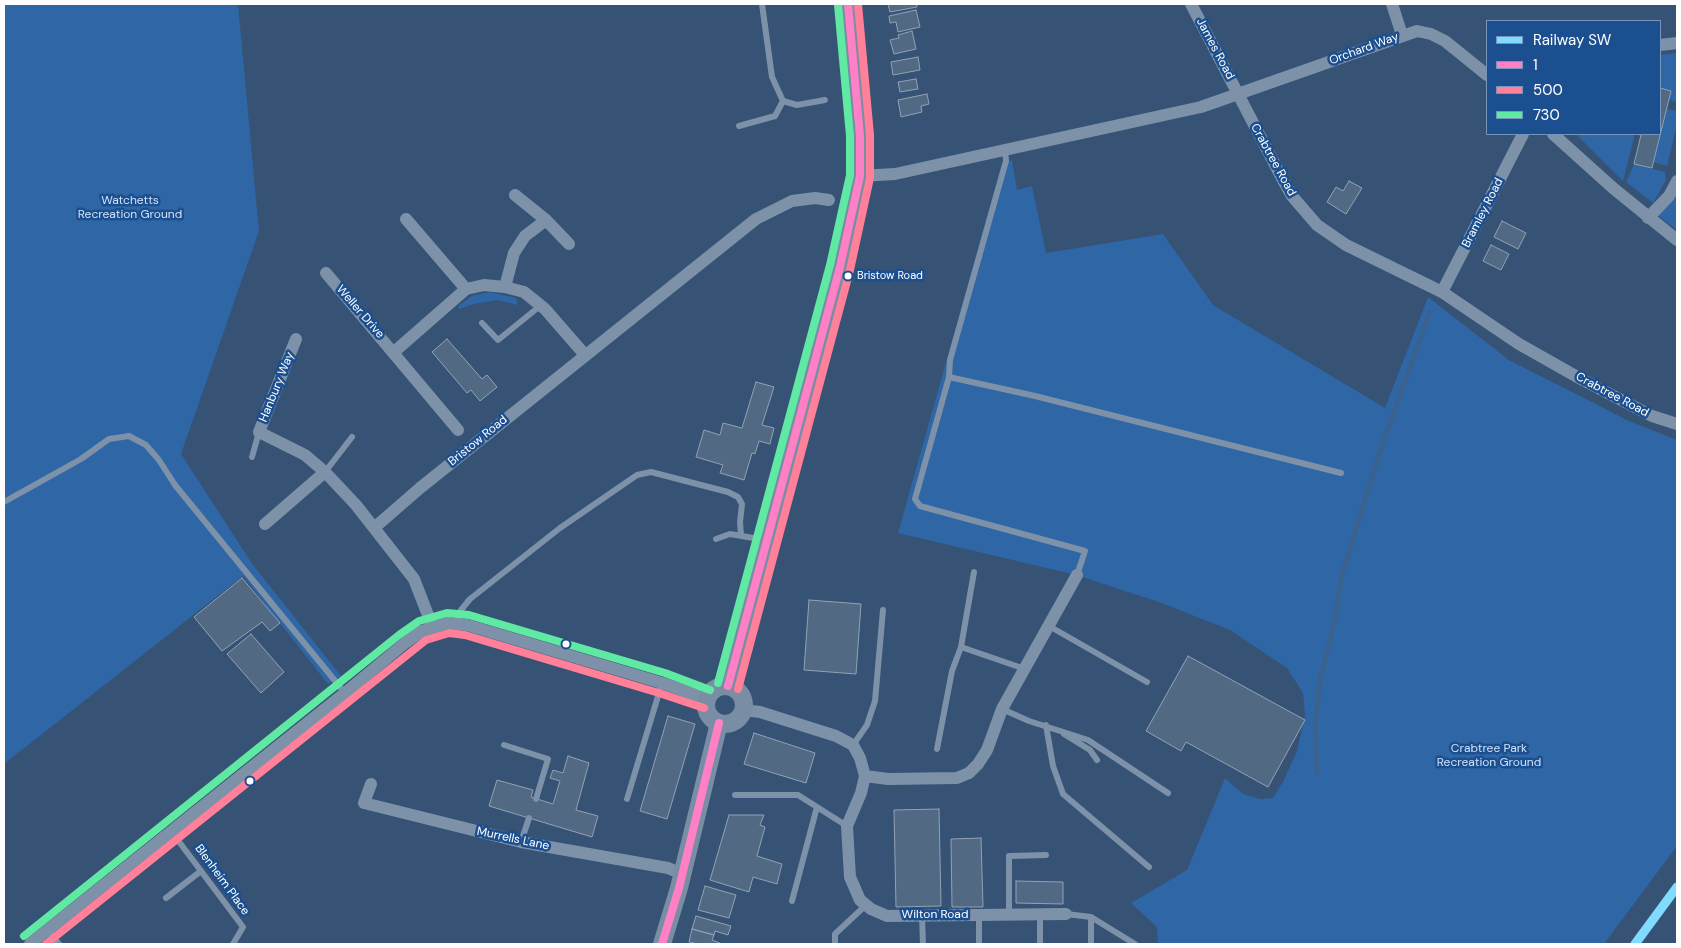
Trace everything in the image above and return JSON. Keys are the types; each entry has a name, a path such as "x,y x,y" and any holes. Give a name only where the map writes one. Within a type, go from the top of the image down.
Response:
{"main road":[{"path":"728,686 840,267 860,176 860,128 848,4"},
{"path":"728,686 739,693 742,698 743,710 733,722 719,723 709,715 707,699 714,689 728,686"},
{"path":"662,944 682,874 719,723"}],"street":[{"name":"James Road","path":"1191,4 1239,95"},
{"path":"1392,4 1402,36"},
{"name":"Orchard Way","path":"1239,95 1417,31 1432,34 1454,47 1485,71"},
{"path":"1661,45 1677,43"},
{"path":"860,176 895,174 1005,148 1201,107 1239,95"},
{"name":"Crabtree Road","path":"1239,95 1292,196 1317,225 1346,245 1442,292 1519,344 1581,379 1652,416 1677,424"},
{"name":"Bramley Road","path":"1442,292 1522,135"},
{"path":"1554,135 1648,218 1677,240"},
{"path":"1648,218 1668,196 1677,181"},
{"path":"515,194 546,220 569,244"},
{"name":"Bristow Road","path":"374,528 427,482 756,219 792,201 815,198 829,200"},
{"path":"406,219 466,289"},
{"path":"505,287 514,253 525,236 546,220"},
{"name":"Weller Drive","path":"326,273 458,430"},
{"path":"394,352 466,289 484,285 505,287 524,292 540,306 586,356"},
{"name":"Hanbury Way","path":"296,339 258,432 305,455 325,472 374,528"},
{"path":"265,524 325,472"},
{"path":"374,528 414,579 433,628"},
{"path":"864,776 888,779 957,778 969,773 978,764 987,750 1002,709 1076,575"},
{"path":"30,944 171,831 341,688 422,631 457,623 662,683 707,699"},
{"path":"743,710 760,712 836,736 853,745 860,758 864,776 861,793 847,826 850,877 860,900 866,905"},
{"name":"Murrells Lane","path":"371,784 364,803 521,842 668,868 682,874"},
{"name":"Wilton Road","path":"866,905 888,916 1066,914"}],"lane":[{"path":"762,4 772,77 783,101 797,105 826,100"},
{"path":"739,126 775,116 783,101"},
{"path":"1005,148 1006,161 950,360 949,377 915,500 920,506 1085,551 1076,575"},
{"path":"482,324 498,340 540,306"},
{"path":"949,377 1035,396 1341,473"},
{"path":"252,457 258,432"},
{"path":"4,502 73,463 108,439 129,436 146,445 159,460 175,485 341,688"},
{"path":"325,472 352,437"},
{"path":"457,623 461,610 470,599 560,528 637,475 651,472 728,492 738,497 742,504 741,535"},
{"path":"716,539 730,534 768,540"},
{"path":"937,749 952,671 961,647 974,572"},
{"path":"853,745 867,725 875,702 883,610"},
{"path":"1049,626 1147,682"},
{"path":"961,647 1025,669"},
{"path":"627,799 662,683"},
{"path":"1002,709 1088,740 1168,792"},
{"path":"1046,725 1053,766 1063,794 1149,867"},
{"path":"1057,729 1090,750 1097,760"},
{"path":"504,745 548,759 536,798"},
{"path":"735,796 798,794 847,826"},
{"path":"792,901 818,807"},
{"path":"521,842 529,818"},
{"name":"Blenheim Place","path":"171,831 243,927 233,944"},
{"path":"1009,915 1009,856 1046,855"},
{"path":"166,898 201,870"},
{"path":"835,944 835,934 866,905"},
{"name":"Wilton Road","path":"1066,914 1091,917 1135,944"},
{"path":"979,915 979,944"},
{"path":"1040,915 1040,944"},
{"path":"922,916 923,944"},
{"path":"1091,917 1091,944"},
{"path":"48,930 59,944"}],"green space":[{"name":"Watchetts Recreation Ground","path":"4,4 238,4 259,231 181,454 253,565 341,676 328,684 243,576 4,764"},
{"path":"1677,53 1677,102 1669,100 1671,91 1661,88 1661,55"},
{"path":"1667,109 1677,111 1677,124 1667,166 1654,162"},
{"path":"1576,135 1635,135 1623,181"},
{"name":"Crabtree Park Recreation Ground","path":"1012,160 1017,190 1032,186 1046,253 1163,234 1213,305 1385,408 1428,297 1509,360 1629,421 1677,440 1677,846 1604,944 1158,944 1157,927 1131,903 1187,870 1225,778 1243,794 1260,799 1273,798 1283,782 1297,751 1305,715 1303,693 1287,668 1230,630 1159,602 1076,575 898,533 1002,163"},
{"path":"1634,164 1665,172 1666,180 1653,203 1626,182"},
{"path":"1677,191 1677,230 1656,214"},
{"path":"489,292 516,298 518,305 497,300 459,309 458,306 472,296"}],"building":[{"path":"888,4 917,4 917,7 890,12"},
{"path":"916,10 920,27 898,32 896,22 890,23 889,16"},
{"path":"912,31 916,49 894,54 890,40 899,38 898,35"},
{"path":"918,57 920,70 893,75 891,62"},
{"path":"916,79 918,89 900,92 898,82"},
{"path":"1661,88 1671,91 1661,132"},
{"path":"927,94 929,104 921,106 922,112 901,117 898,100"},
{"path":"1641,135 1660,135 1652,168 1634,164"},
{"path":"1349,181 1362,188 1346,214 1327,202 1336,187 1343,191"},
{"path":"1502,221 1526,233 1518,249 1494,237"},
{"path":"1491,245 1509,254 1501,270 1483,261"},
{"path":"447,339 482,379 487,375 497,387 480,401 471,390 467,393 432,352"},
{"path":"756,382 774,387 762,425 774,428 770,444 759,441 755,454 752,453 744,480 720,473 723,465 696,457 704,430 720,435 723,423 742,428"},
{"path":"242,578 280,623 270,631 262,622 222,651 194,617"},
{"path":"809,600 861,604 856,674 804,670"},
{"path":"251,634 284,672 261,693 227,654"},
{"path":"1188,656 1305,720 1268,787 1186,742 1181,751 1146,731"},
{"path":"668,716 695,724 667,819 640,811"},
{"path":"754,733 815,753 806,783 744,764"},
{"path":"568,756 589,763 576,810 598,816 592,837 489,806 497,780 533,790 531,797 553,804 560,781 550,778 553,770 563,773"},
{"path":"939,809 941,906 896,907 894,810"},
{"path":"729,815 764,815 760,825 765,827 757,856 782,864 777,884 753,877 749,892 710,880"},
{"path":"981,838 983,907 952,907 951,839"},
{"path":"1016,881 1063,882 1063,904 1016,903"},
{"path":"705,886 736,895 729,918 698,910"},
{"path":"696,916 731,926 728,935 715,931 714,935 692,929"},
{"path":"692,929 714,935 712,940 722,944 689,942"}],"waterway":[{"path":"1317,773 1315,724 1320,681 1336,614 1341,578 1381,448 1430,312"}],"rail line":[{"name":"SW","path":"1635,944 1677,887"}],"transit line":[{"name":"1","path":"728,686 840,267 860,176 860,136 848,4"},
{"name":"500","path":"738,689 850,270 870,178 870,135 858,4"},
{"name":"730","path":"718,683 830,265 850,175 850,136 838,5"},
{"name":"730","path":"24,936 399,635 419,621 447,613 469,615 665,673 710,690"},
{"name":"500","path":"46,944 426,640 449,633 465,635 704,708"},
{"name":"1","path":"662,944 679,888 719,723"}],"place":[{"name":"Bristow Road","path":"848,276"}]}
